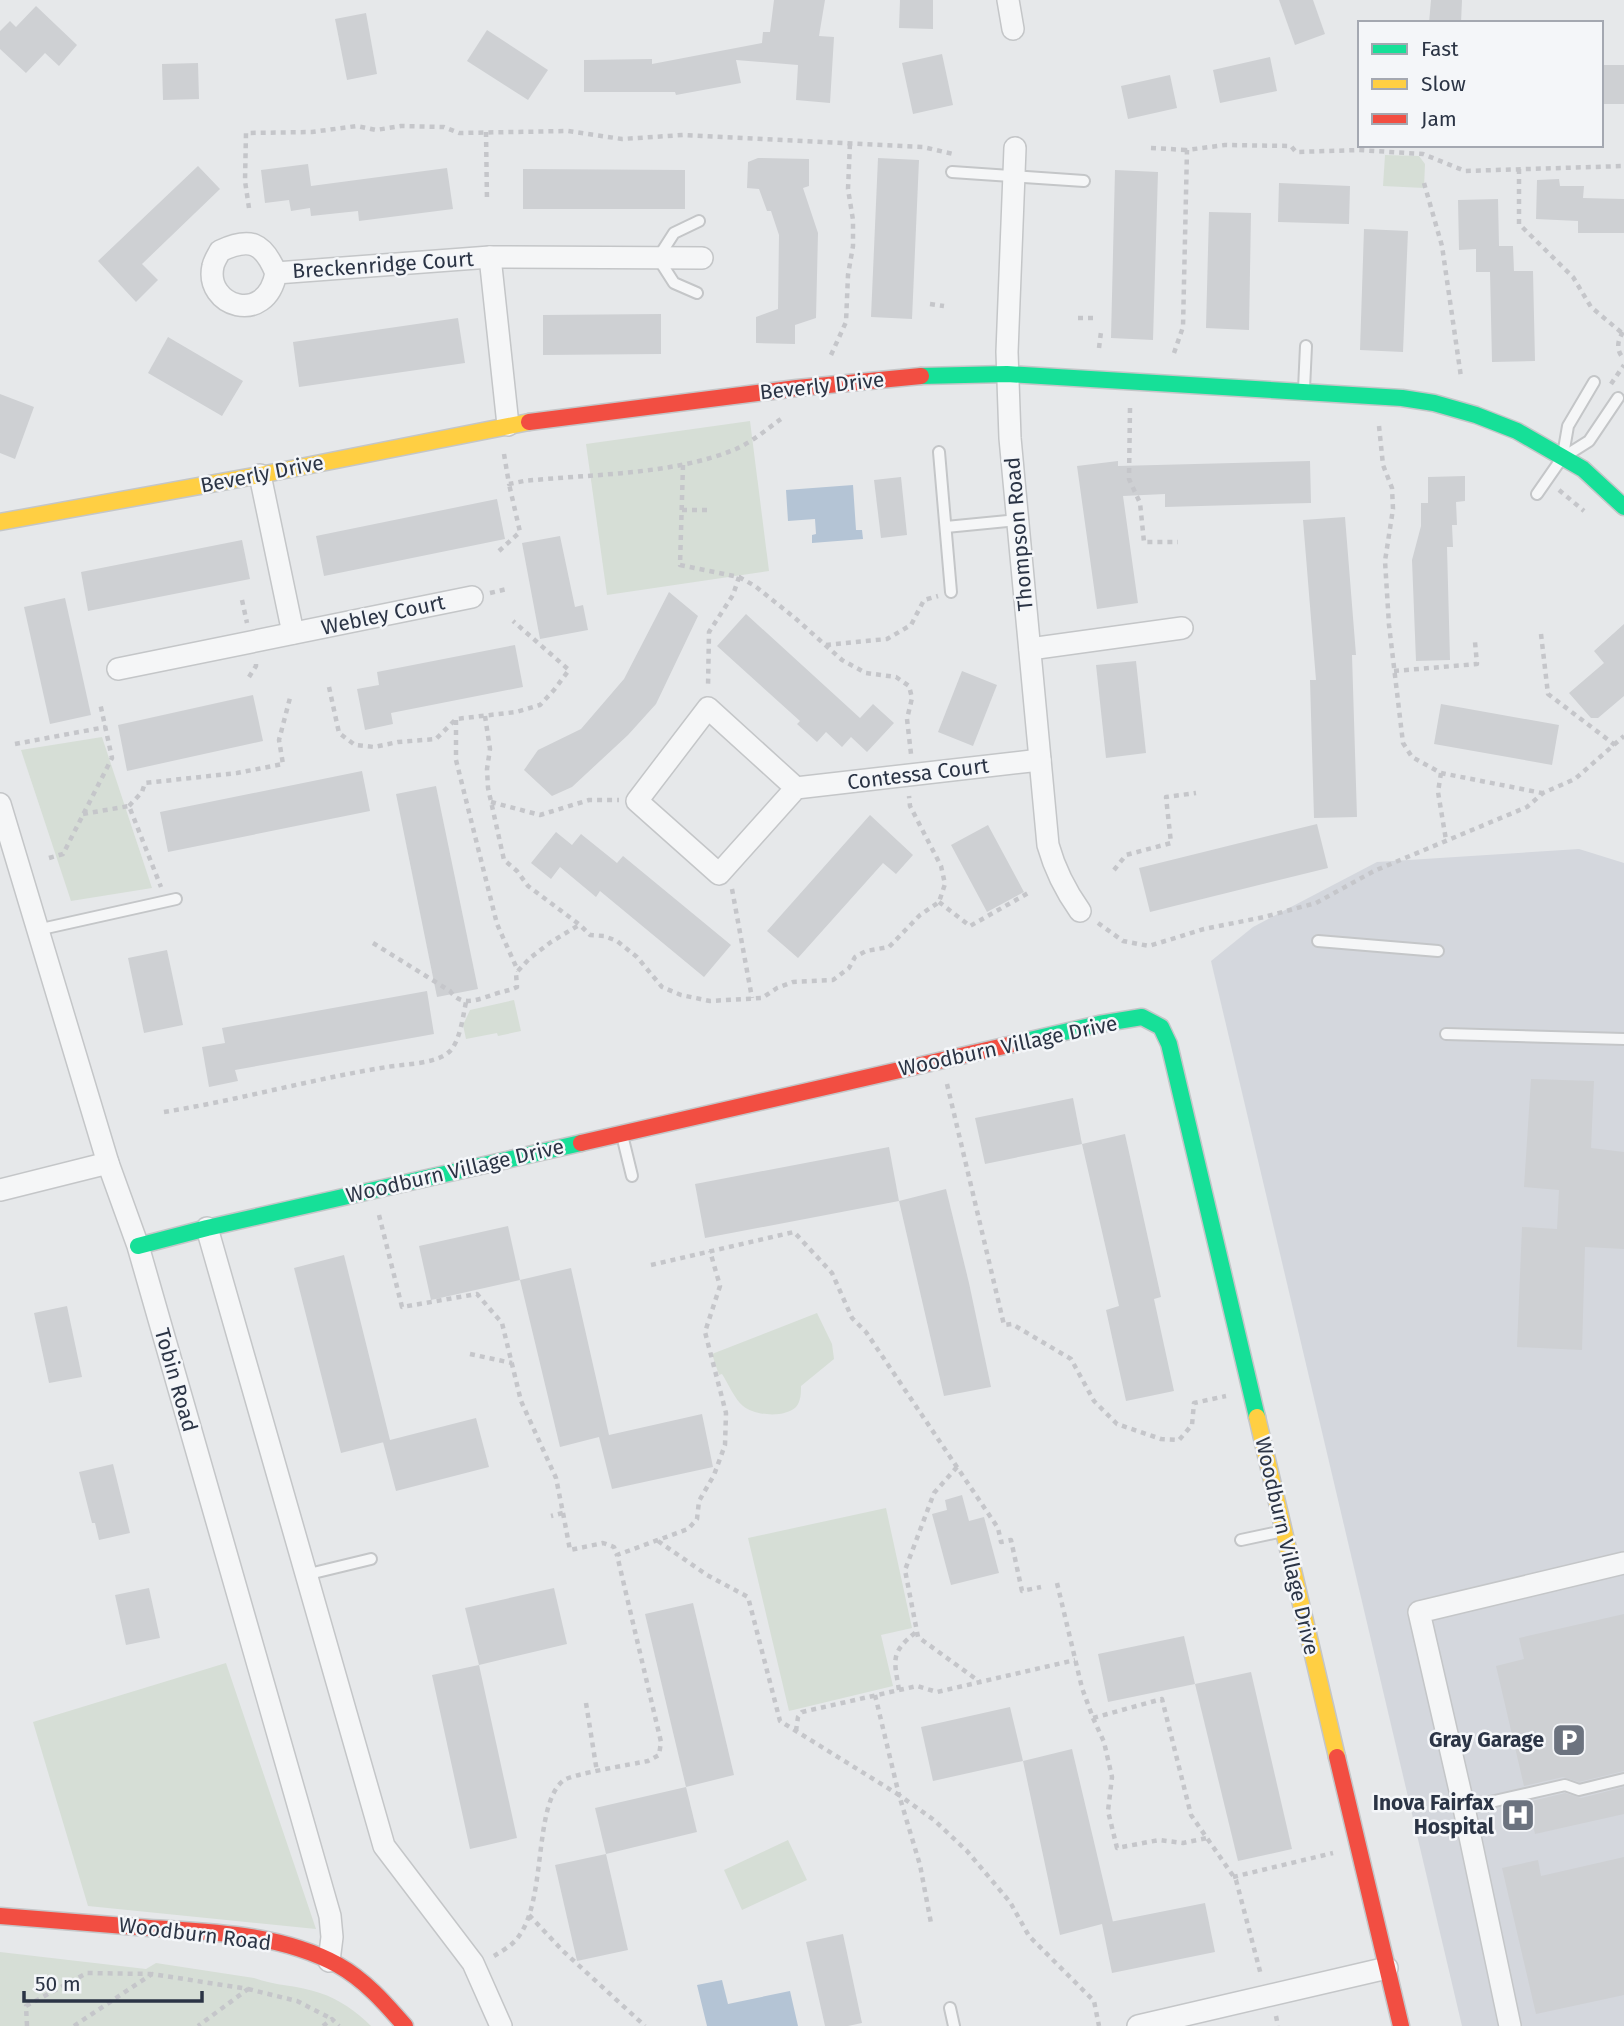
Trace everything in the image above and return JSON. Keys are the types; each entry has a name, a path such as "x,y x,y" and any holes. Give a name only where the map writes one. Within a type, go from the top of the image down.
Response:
{"street":[{"path":"1009,0 1013,29"},
{"name":"Thompson Road","path":"1015,148 1007,374 1018,520 1048,845 1055,869 1067,894 1080,911"},
{"name":"Breckenridge Court","path":"490,257 508,425"},
{"name":"Breckenridge Court","path":"276,273 490,257 702,258"},
{"name":"Beverly Drive","path":"0,522 260,475 508,425 809,387 937,374 1007,374 1402,398 1434,403 1517,431 1583,469 1624,507"},
{"name":"Webley Court","path":"260,475 293,633"},
{"name":"Webley Court","path":"118,669 472,597"},
{"path":"1030,649 1182,628"},
{"path":"708,708 796,788 719,874 637,801 708,708"},
{"name":"Contessa Court","path":"796,788 1040,760"},
{"name":"Tobin Road","path":"0,804 108,1163 138,1246 330,1916 332,1937 329,1961"},
{"name":"Woodburn Village Drive","path":"138,1246 1099,1024 1142,1017 1161,1027 1169,1044 1401,2026"},
{"path":"0,1190 108,1163"},
{"path":"207,1228 384,1846 475,1968 501,2026"},
{"path":"1510,2026 1419,1612 1624,1563"},
{"name":"Woodburn Road","path":"0,1916 243,1936 296,1948 329,1961 359,1979 386,2003 405,2026"},
{"path":"1138,2026 1387,1968"}],"lane":[{"path":"952,172 1084,181"},
{"path":"697,293 674,282 658,258 674,233 699,221"},
{"path":"1304,392 1306,346"},
{"path":"1562,458 1568,426 1594,382"},
{"path":"1537,494 1562,458 1589,441 1618,398"},
{"path":"939,452 951,592"},
{"path":"946,527 1018,520"},
{"path":"37,930 176,899"},
{"path":"1318,941 1438,951"},
{"path":"1446,1034 1624,1039"},
{"path":"622,1134 632,1176"},
{"path":"1241,1540 1283,1531"},
{"path":"305,1575 370,1559"},
{"path":"1464,1808 1565,1785 1579,1790 1624,1779"},
{"path":"950,2008 954,2026"}],"path":[{"path":"248,208 246,133 312,132 357,126 376,130 401,126 444,127 459,133 568,131 622,139 683,135 850,143 923,147 953,154"},
{"path":"486,132 487,201"},
{"path":"831,355 846,322 848,275 853,246 853,220 848,189 850,143"},
{"path":"1151,148 1187,150 1225,145 1292,146 1296,152 1359,150 1423,153 1465,172 1624,166"},
{"path":"1174,353 1183,314 1187,150"},
{"path":"1519,169 1519,224 1573,277 1591,307 1623,332 1618,341 1618,350 1624,362 1606,390"},
{"path":"1424,183 1441,246 1461,377"},
{"path":"930,304 944,306"},
{"path":"1078,318 1093,318"},
{"path":"1100,348 1101,332"},
{"path":"1130,408 1129,479 1140,503 1144,542 1178,542"},
{"path":"509,484 696,463 738,448 781,419"},
{"path":"1379,426 1383,465 1392,488 1393,509 1385,561 1402,743 1412,757 1441,773 1543,793"},
{"path":"499,551 520,531 504,454"},
{"path":"485,716 490,749 487,769 491,802 504,860 528,886 590,935 617,941 637,957 662,987 681,995 710,1001 762,998 793,982 833,980 849,968 855,957 866,951 889,947 920,915 939,902 945,884 941,866 910,806 907,719 912,698 909,686 897,677 866,673 842,660 755,586 739,577 680,565 683,465"},
{"path":"682,510 712,510"},
{"path":"708,708 709,632 733,595 739,577"},
{"path":"825,645 887,639 911,625 925,600 951,592"},
{"path":"329,687 340,733 355,745 373,747 436,739 456,719 516,712 540,705 569,670 513,621"},
{"path":"1541,634 1548,694 1615,745"},
{"path":"1394,671 1477,664 1475,642"},
{"path":"83,814 129,806 142,792 145,783 237,773 284,764 279,740 291,694"},
{"path":"49,858 63,854 112,758 100,703"},
{"path":"456,719 456,760 497,924 518,971"},
{"path":"15,744 106,727"},
{"path":"1080,911 1123,941 1149,946 1204,929 1316,903 1374,871 1527,807 1543,793 1575,779 1624,736"},
{"path":"1441,773 1438,792 1446,840"},
{"path":"1114,870 1126,855 1171,843 1166,797 1196,793"},
{"path":"491,802 540,815 589,800 637,801"},
{"path":"129,806 163,891"},
{"path":"727,864 752,998"},
{"path":"939,902 970,926 1030,892"},
{"path":"373,943 450,991 455,998 466,1002 508,992 517,987 516,973 530,958 580,925"},
{"path":"164,1112 387,1066 418,1063 447,1054 453,1047 466,1002"},
{"path":"942,1060 1004,1325 1012,1324 1071,1359 1094,1401 1116,1424 1161,1439 1179,1440 1192,1425 1194,1403 1251,1391"},
{"path":"373,1190 402,1307 477,1294 502,1323 521,1401 556,1478 570,1550 603,1543 614,1547 661,1742 659,1755 648,1761 565,1779 551,1796 536,1895 529,1915 519,1937 475,1968"},
{"path":"651,1265 793,1232 832,1273 852,1318 866,1332 998,1528 1001,1542 1011,1540 1022,1591 1041,1587"},
{"path":"617,1555 688,1529 697,1519 699,1502 725,1446 726,1413 705,1332 720,1286 710,1251"},
{"path":"470,1354 512,1363"},
{"path":"957,1467 934,1493 905,1570 918,1637 980,1682"},
{"path":"551,1516 563,1513"},
{"path":"658,1541 707,1575 748,1597 780,1721 900,1795 934,1820 967,1851 1010,1902 1029,1936 1094,2001 1100,2026"},
{"path":"1057,1583 1082,1688 1104,1742 1112,1777 1108,1811 1117,1848 1159,1840 1183,1843 1207,1838"},
{"path":"899,1690 893,1658 900,1645 917,1631"},
{"path":"796,1731 798,1717 802,1712 918,1686 937,1692 1075,1660"},
{"path":"875,1695 920,1866 931,1923"},
{"path":"1093,1718 1162,1699 1191,1815 1233,1877 1266,1996"},
{"path":"586,1703 597,1772"},
{"path":"1233,1877 1358,1847"},
{"path":"529,1915 563,1951 645,2026"},
{"path":"27,2026 26,2006 87,1973 152,1974 248,1989 296,2001 332,2019 339,2026"},
{"path":"74,2026 152,1974"},
{"path":"198,2026 248,1989"},
{"path":"323,2026 332,2019"}],"shaded area":[{"path":"1385,155 1419,156 1425,164 1424,188 1383,186"},
{"path":"750,421 769,571 607,595 586,444"},
{"path":"102,737 152,888 71,901 21,750"},
{"path":"1579,849 1624,863 1624,2026 1462,2026 1211,961 1253,927 1377,862"},
{"path":"514,1000 521,1031 466,1039 463,1025 470,1010"},
{"path":"817,1313 832,1344 834,1359 801,1386 800,1400 796,1407 785,1413 770,1414 755,1412 743,1406 722,1374 719,1375 712,1354"},
{"path":"886,1508 912,1628 881,1635 893,1686 789,1711 748,1538"},
{"path":"226,1663 316,1929 88,1906 33,1722"},
{"path":"788,1840 807,1880 742,1910 724,1870"},
{"path":"0,1952 146,1969 156,1963 254,1978 312,1990 327,1996 347,2007 371,2026 0,2026"}],"water":[{"path":"853,485 856,530 862,530 863,539 812,543 812,535 816,534 815,519 788,521 786,490"},
{"path":"722,1980 728,2004 790,1991 798,2026 707,2026 697,1985"}],"building":[{"path":"774,0 825,0 819,36 834,37 830,103 796,100 798,65 736,60 741,83 676,95 675,92 584,92 584,60 652,59 652,64 762,43 763,32 770,32"},
{"path":"900,0 933,0 933,29 899,28"},
{"path":"1279,0 1313,0 1325,34 1295,45"},
{"path":"1431,0 1462,0 1461,21 1429,21"},
{"path":"36,6 77,45 59,66 45,53 26,73 0,49 0,31 10,21 16,27"},
{"path":"366,13 377,74 347,80 335,19"},
{"path":"487,30 548,70 528,100 467,61"},
{"path":"942,54 953,105 913,114 902,63"},
{"path":"1270,57 1277,91 1220,103 1213,70"},
{"path":"198,63 199,99 163,100 162,64"},
{"path":"1603,65 1624,65 1624,104 1603,104"},
{"path":"1170,75 1177,108 1128,119 1121,86"},
{"path":"758,158 809,159 809,186 803,188 818,233 816,318 795,325 795,344 756,343 756,317 778,309 779,235 771,211 767,211 759,189 747,188 748,162"},
{"path":"878,158 919,160 912,319 871,317"},
{"path":"308,164 311,186 447,168 453,209 359,221 358,211 311,216 310,208 291,211 289,200 265,203 261,170"},
{"path":"198,166 220,189 142,264 158,280 136,302 98,261"},
{"path":"523,169 685,170 685,209 523,209"},
{"path":"1115,170 1158,172 1153,340 1111,338"},
{"path":"1559,179 1560,186 1584,186 1583,198 1624,199 1624,233 1578,233 1578,221 1536,219 1537,180"},
{"path":"1279,183 1350,186 1349,224 1278,222"},
{"path":"1498,199 1499,246 1513,246 1514,271 1533,271 1535,361 1492,362 1490,272 1476,272 1476,249 1459,250 1458,200"},
{"path":"1209,212 1251,213 1249,330 1206,328"},
{"path":"1364,229 1408,231 1403,352 1360,350"},
{"path":"661,314 661,354 543,355 543,315"},
{"path":"458,318 465,363 299,387 293,342"},
{"path":"168,337 243,381 222,416 148,373"},
{"path":"0,394 34,407 15,459 0,453"},
{"path":"1118,461 1118,466 1310,461 1311,503 1165,507 1165,494 1123,496 1138,603 1097,609 1077,466"},
{"path":"1465,476 1465,501 1456,502 1457,525 1452,525 1453,547 1447,547 1450,660 1416,661 1412,560 1421,526 1421,503 1428,503 1428,477"},
{"path":"901,477 907,535 881,538 874,480"},
{"path":"497,499 505,539 324,576 316,536"},
{"path":"1345,517 1356,655 1352,655 1357,817 1314,818 1310,680 1316,680 1303,520"},
{"path":"560,536 575,607 583,605 588,630 540,639 522,543"},
{"path":"242,540 250,579 88,611 81,572"},
{"path":"669,592 698,616 656,704 628,735 572,787 552,796 524,770 538,750 581,729 624,679"},
{"path":"65,598 91,715 50,724 24,607"},
{"path":"746,614 860,718 873,704 894,723 867,752 851,737 842,747 826,732 817,742 797,724 800,721 717,646"},
{"path":"1624,624 1624,696 1598,718 1591,718 1569,693 1604,663 1594,651"},
{"path":"515,645 523,687 391,713 393,724 365,730 357,689 379,685 377,672"},
{"path":"1136,661 1146,753 1106,758 1096,665"},
{"path":"962,671 997,685 973,746 938,732"},
{"path":"253,695 263,741 127,771 118,725"},
{"path":"1441,704 1559,725 1552,765 1434,744"},
{"path":"362,771 370,811 168,852 160,812"},
{"path":"436,786 478,989 437,997 396,794"},
{"path":"870,815 913,855 896,874 883,863 798,958 767,931"},
{"path":"1317,824 1328,868 1150,912 1139,868"},
{"path":"988,825 1024,892 987,912 951,845"},
{"path":"556,832 572,845 581,834 617,863 623,856 731,945 704,977 600,891 596,897 560,867 551,879 531,863"},
{"path":"167,950 183,1025 144,1033 128,958"},
{"path":"427,991 434,1034 235,1070 238,1081 209,1087 202,1047 225,1043 222,1028"},
{"path":"1531,1079 1594,1081 1591,1148 1624,1152 1624,1249 1585,1247 1582,1350 1517,1347 1522,1227 1557,1229 1559,1190 1524,1187"},
{"path":"1073,1098 1082,1144 985,1164 975,1118"},
{"path":"1125,1134 1161,1297 1154,1299 1174,1391 1126,1401 1106,1310 1119,1306 1082,1144"},
{"path":"889,1147 899,1201 705,1238 695,1184"},
{"path":"946,1189 991,1387 944,1396 899,1201"},
{"path":"508,1226 520,1280 431,1300 419,1246"},
{"path":"344,1255 390,1440 476,1418 489,1467 396,1491 383,1442 341,1453 294,1268"},
{"path":"571,1268 609,1435 702,1414 713,1467 612,1489 599,1437 560,1447 520,1280"},
{"path":"67,1306 82,1377 49,1383 34,1313"},
{"path":"113,1464 130,1533 99,1540 79,1472"},
{"path":"962,1495 969,1521 984,1517 999,1573 951,1585 932,1514 947,1510 945,1500"},
{"path":"149,1588 160,1638 126,1645 115,1595"},
{"path":"554,1588 567,1644 479,1665 465,1608"},
{"path":"693,1603 734,1775 686,1787 645,1614"},
{"name":"Gray Garage","path":"1624,1614 1624,1771 1579,1782 1563,1777 1524,1786 1496,1666 1524,1659 1519,1638"},
{"path":"1184,1636 1195,1684 1108,1702 1098,1654"},
{"path":"479,1665 517,1838 470,1849 432,1675"},
{"path":"1251,1672 1292,1849 1238,1861 1195,1684"},
{"path":"1010,1707 1023,1761 933,1781 921,1727"},
{"path":"1072,1749 1113,1921 1205,1903 1215,1952 1112,1973 1102,1924 1060,1935 1023,1761"},
{"path":"686,1787 697,1832 606,1854 595,1808"},
{"path":"1624,1787 1624,1814 1535,1834 1528,1802 1565,1793 1581,1798"},
{"path":"606,1854 628,1950 577,1961 555,1865"},
{"path":"1624,1857 1624,1995 1536,2014 1502,1868 1538,1860 1541,1876"},
{"path":"843,1934 862,2023 825,2026 806,1942"}],"traffic: fast":[{"path":"921,376 1007,374 1402,398 1434,403 1517,431 1583,469 1624,507"},
{"path":"1013,1044 1142,1017 1161,1027 1169,1044 1257,1417"},
{"path":"138,1246 581,1143"}],"traffic: slow":[{"path":"0,522 260,475 529,422"},
{"path":"1257,1417 1337,1757"}],"traffic: jam":[{"path":"529,422 797,388 921,376"},
{"path":"581,1143 1013,1044"},
{"path":"1337,1757 1401,2026"},
{"path":"0,1916 222,1933 293,1947 348,1971 374,1993 405,2026"}],"place":[{"name":"Gray Garage","path":"1569,1740"},
{"name":"Inova Fairfax Hospital","path":"1518,1815"}]}
